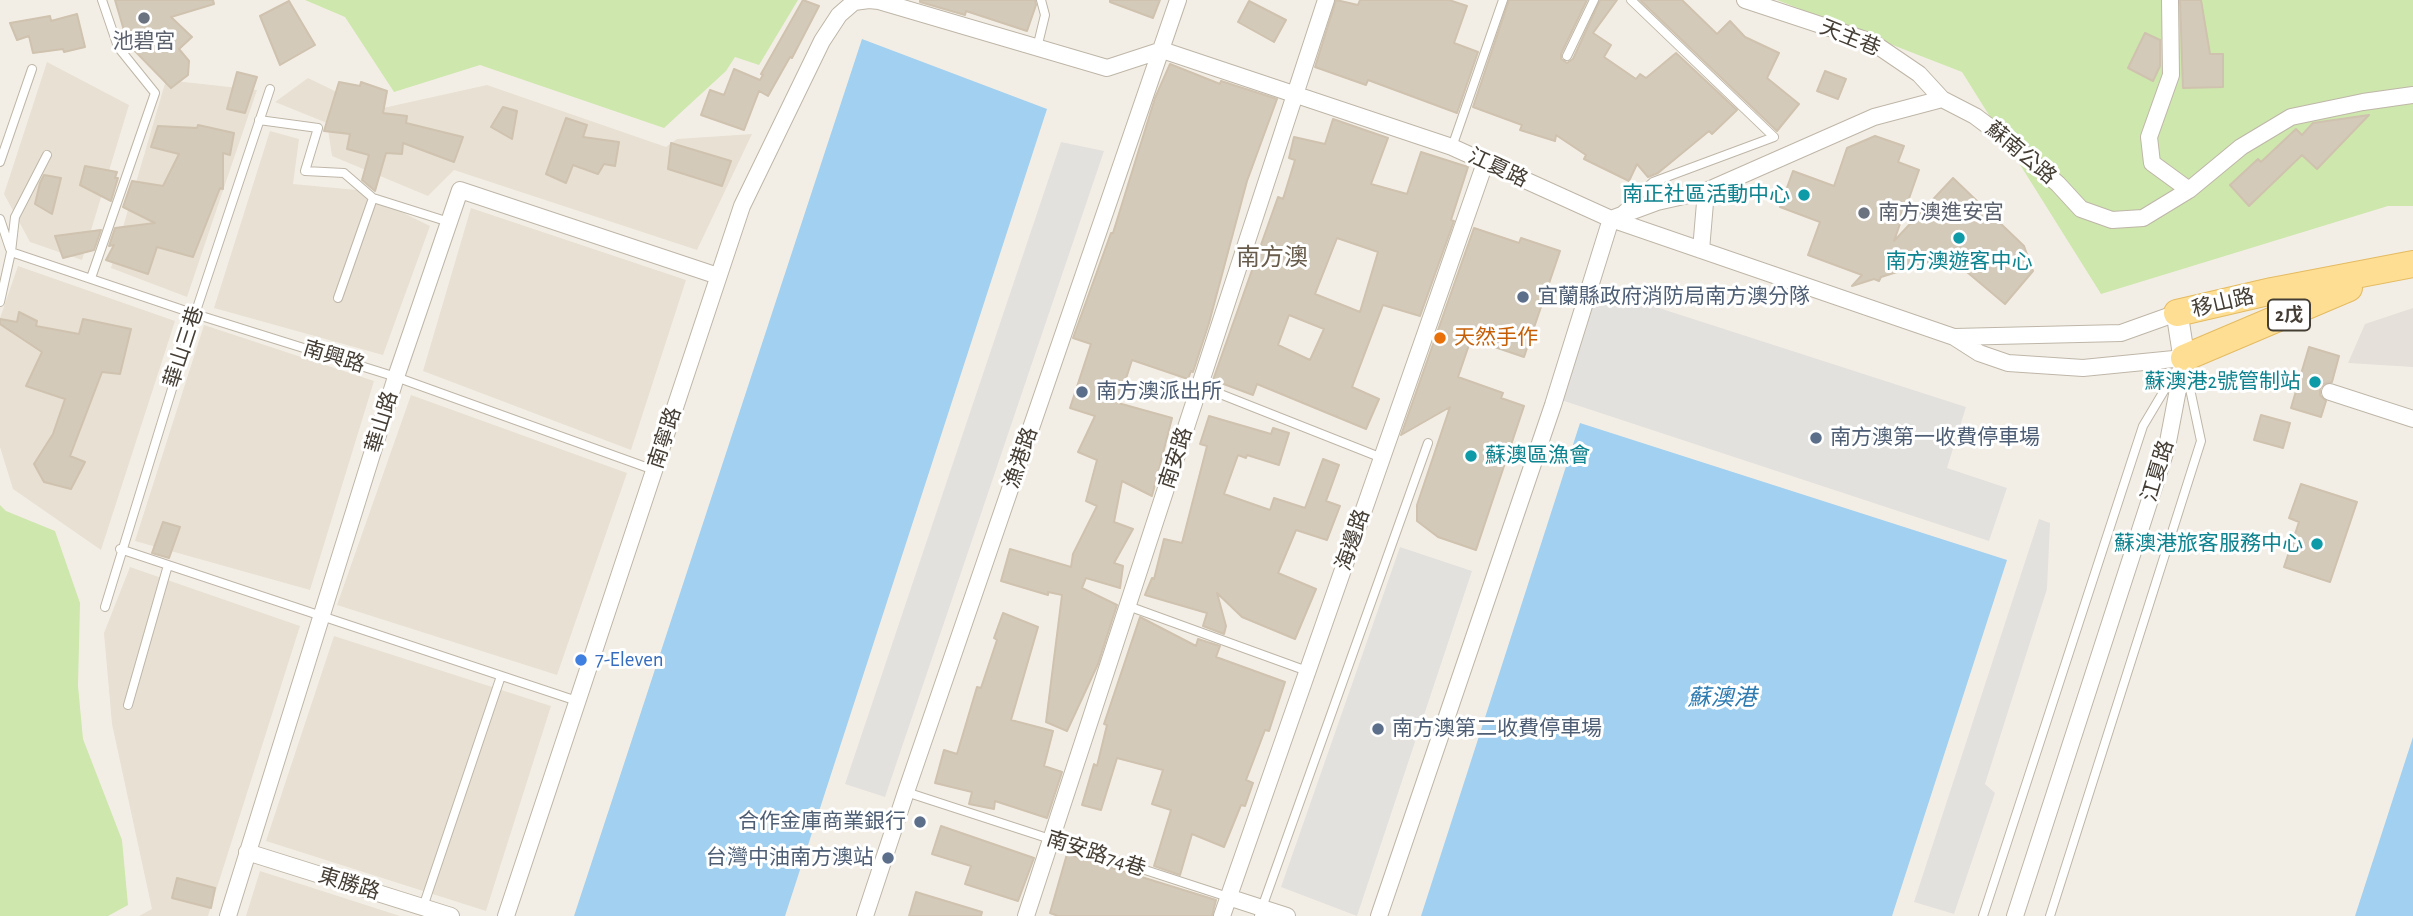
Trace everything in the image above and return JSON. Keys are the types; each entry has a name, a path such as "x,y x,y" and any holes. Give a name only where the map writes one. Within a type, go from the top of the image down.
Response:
{"main road":[{"name":"移山路","path":"2178,313 2272,291 2403,266"},
{"name":"移山路","path":"2184,358 2403,266"}],"street":[{"name":"漁港路","path":"866,916 906,792 1178,0"},
{"name":"南安路","path":"1026,916 1326,0"},
{"name":"天主巷","path":"1745,0 1872,42 1919,74 1942,99"},
{"path":"2170,0 2171,75 2149,137 2152,163 2189,190"},
{"path":"879,1 1107,68 1162,50"},
{"name":"南寧路","path":"506,916 742,206 822,41 839,15 854,2 879,1"},
{"name":"江夏路","path":"1162,50 1452,146 1611,219 1954,337 1979,353 2008,363 2083,368 2184,358 2167,447 2015,916"},
{"name":"蘇南公路","path":"1942,99 1975,116 2015,146 2081,209 2112,220 2143,218 2189,190 2241,147 2291,117 2413,94"},
{"path":"1379,916 1553,405 1611,219 1657,202 1706,191 1874,117 1942,99"},
{"name":"海邊路","path":"1222,916 1485,163"},
{"name":"華山路","path":"228,916 396,377 460,190 718,275"},
{"path":"1701,250 1706,191"},
{"path":"2178,313 2184,358"},
{"name":"江夏路","path":"1954,337 2121,333 2178,313"},
{"path":"2330,392 2413,419"},
{"name":"東勝路","path":"247,852 451,916"},
{"name":"南安路74巷","path":"1228,897 1260,912 1287,916"}],"lane":[{"path":"91,278 155,93 118,47 102,0"},
{"path":"1037,49 1045,15 1041,0"},
{"path":"1452,146 1503,0"},
{"path":"1567,56 1594,0"},
{"path":"1611,219 1653,182 1774,137 1631,0"},
{"path":"0,162 32,69"},
{"name":"華山三巷","path":"104,607 194,314 270,89"},
{"path":"259,120 318,128 305,171 344,173 373,198 449,222"},
{"path":"0,302 11,252 15,217 47,155"},
{"path":"338,298 373,198"},
{"path":"0,219 11,252"},
{"name":"南興路","path":"11,252 194,314 396,377 654,470"},
{"path":"1983,916 2143,426 2184,358"},
{"path":"2050,916 2201,440 2184,358"},
{"path":"1200,386 1382,458"},
{"path":"1260,912 1428,443"},
{"path":"120,549 577,701"},
{"path":"128,705 168,565"},
{"path":"1128,606 1307,671"},
{"path":"424,907 501,676"},
{"name":"南安路74巷","path":"906,792 1228,897"}],"shaded area":[{"path":"47,62 129,105 82,260 30,242 4,194"},
{"path":"308,78 374,110 487,85 666,147 677,139 752,134 697,250 454,170 428,196 332,156 327,123 275,102"},
{"path":"166,80 257,90 187,297 111,268"},
{"path":"270,131 299,139 293,184 357,190 430,226 383,355 214,308"},
{"path":"1061,142 1104,151 885,797 845,784"},
{"path":"471,208 686,280 631,450 423,371"},
{"path":"18,266 175,321 101,550 13,489 0,447 0,318"},
{"name":"南方澳第一收費停車場","path":"1597,288 1966,407 1947,468 2007,488 1989,541 1561,400"},
{"path":"2413,308 2413,367 2348,363 2365,324"},
{"path":"204,325 374,381 310,590 135,541"},
{"path":"411,395 627,473 557,675 337,605"},
{"path":"2039,519 2050,523 2047,589 1985,784 1995,793 1954,914 1914,902"},
{"name":"南方澳第二收費停車場","path":"1400,547 1472,571 1357,916 1281,887"},
{"path":"130,567 300,626 208,916 139,916 152,909 112,724 104,633"},
{"path":"334,636 551,706 486,911 266,841"},
{"path":"260,871 400,916 246,916"}],"green space":[{"path":"305,0 798,0 759,65 735,57 726,71 664,128 480,65 394,92 345,17"},
{"path":"1777,0 2413,0 2413,206 2388,206 2101,294 1962,72"},
{"path":"0,505 6,511 55,531 80,603 78,686 83,739 122,840 128,905 108,916 0,916"}],"water":[{"path":"862,39 1047,109 785,916 574,916"},
{"name":"蘇澳港","path":"1580,423 2007,560 1892,916 1421,916"},
{"path":"2413,737 2413,916 2355,916"}],"building":[{"path":"115,0 213,0 214,4 171,17 192,37 179,49 189,61 188,75 171,88 128,44"},
{"path":"803,0 819,6 792,58 790,57 768,96 759,91 744,130 701,115 710,90 724,95 734,69 760,80"},
{"path":"920,0 1035,0 1036,5 1027,31 966,11 965,15"},
{"path":"1110,0 1160,0 1153,18"},
{"path":"1336,0 1358,5 1360,0 1449,0 1467,6 1454,43 1478,52 1457,113 1368,80 1366,85 1315,67"},
{"path":"1509,0 1587,0 1561,54 1561,59 1567,63 1573,59 1600,0 1617,0 1593,33 1611,45 1604,57 1636,79 1640,74 1646,78 1676,53 1737,110 1712,134 1709,131 1658,173 1648,177 1637,164 1629,181 1584,159 1586,155 1556,135 1555,141 1520,130 1522,125 1473,107"},
{"path":"1640,0 1682,0 1717,34 1730,21 1745,37 1779,53 1767,78 1799,104 1777,131"},
{"path":"2180,0 2201,0 2210,54 2223,54 2223,87 2183,88"},
{"path":"289,1 315,45 280,65 260,16"},
{"path":"1249,1 1286,20 1274,42 1238,22"},
{"path":"77,14 85,47 64,52 63,49 33,53 29,36 17,40 10,23 50,16 51,21"},
{"path":"2145,33 2160,40 2160,66 2153,81 2128,68"},
{"path":"1170,64 1220,84 1221,81 1277,99 1247,181 1193,372 1191,371 1188,379 1132,360 1118,403 1172,418 1152,496 1122,481 1114,522 1133,529 1114,563 1123,566 1120,588 1086,578 1082,588 1117,605 1098,664 1067,731 1046,722 1062,595 1048,592 1048,595 1001,581 1010,549 1071,567 1073,554 1097,506 1086,501 1097,460 1078,452 1095,416 1070,408 1091,344 1073,338 1113,233 1155,98"},
{"path":"1825,71 1846,79 1838,99 1817,91"},
{"path":"237,72 257,77 245,113 227,109"},
{"path":"339,82 360,86 361,82 387,91 383,113 407,116 406,123 463,137 454,162 403,143 402,154 386,153 375,191 362,180 369,155 347,149 350,134 324,131"},
{"path":"503,107 517,111 512,139 491,127"},
{"path":"2369,115 2317,169 2302,155 2249,206 2230,185 2258,159 2261,162 2296,129 2302,135 2313,123"},
{"path":"566,118 587,125 583,137 619,142 615,166 604,164 598,174 573,165 566,183 546,174"},
{"path":"1333,119 1388,138 1371,184 1407,194 1421,152 1468,167 1451,220 1454,221 1420,316 1383,305 1352,387 1379,399 1366,429 1257,384 1253,395 1213,380 1278,197 1283,199 1295,160 1289,158 1294,137 1325,144","holes":["1337,238 1378,252 1360,312 1315,294","1289,315 1324,329 1310,360 1278,345"]},
{"path":"198,125 234,133 230,155 223,153 223,189 220,188 193,257 157,247 148,274 106,260 114,245 109,246 115,228 155,223 123,207 132,181 163,186 179,154 151,147 158,126 197,128"},
{"path":"1875,136 1904,146 1898,162 1919,170 1894,241 1953,178 2024,246 2033,271 2005,304 1948,256 1881,277 1879,281 1874,279 1852,286 1862,275 1808,255 1820,222 1780,207 1793,171 1834,186 1847,148"},
{"path":"671,143 731,161 722,186 668,169"},
{"path":"85,166 117,172 115,178 118,178 111,201 80,185"},
{"path":"44,175 61,178 52,214 35,204"},
{"path":"1474,228 1519,243 1521,238 1560,251 1524,357 1471,339 1458,377 1503,393 1501,398 1524,406 1476,550 1438,537 1417,521 1417,505 1450,407 1401,435"},
{"path":"101,230 94,250 63,258 55,236"},
{"path":"19,312 37,321 36,326 79,334 83,319 131,329 120,374 102,372 70,456 85,462 71,489 44,482 34,464 53,434 65,399 26,386 42,352 0,324 0,319 17,322"},
{"name":"蘇澳港2號管制站","path":"2309,347 2339,356 2332,382 2324,384 2320,389 2320,395 2326,401 2321,417 2291,408"},
{"path":"2261,415 2290,423 2283,448 2254,440"},
{"path":"1209,416 1271,434 1273,428 1289,433 1279,465 1247,455 1246,458 1238,455 1224,494 1270,510 1274,498 1305,508 1323,459 1339,465 1326,501 1340,506 1327,540 1296,530 1278,573 1316,589 1295,639 1242,617 1217,593 1226,626 1224,634 1203,626 1207,613 1145,595 1152,578 1154,579 1164,539 1182,543 1207,446 1200,444"},
{"name":"蘇澳港旅客服務中心","path":"2301,484 2357,502 2330,582 2284,567 2299,522 2289,518"},
{"path":"163,522 180,527 169,558 152,553"},
{"path":"1003,613 1038,627 1011,720 1053,731 1044,766 1062,772 1047,818 995,801 994,809 969,804 972,792 935,783 944,750 957,754 977,687 981,688 997,640 994,638"},
{"path":"1140,617 1196,646 1198,639 1220,646 1216,657 1285,682 1269,731 1265,730 1246,780 1253,783 1245,806 1241,805 1224,847 1192,834 1180,875 1154,866 1171,810 1152,804 1163,770 1117,758 1101,810 1082,805 1094,764 1097,766 1107,725 1104,724"},
{"path":"941,826 1034,858 1018,901 965,884 971,866 932,854"},
{"path":"1067,854 1216,900 1212,916 1058,916 1050,913"},
{"path":"177,878 215,888 211,908 172,898"},
{"path":"916,892 982,912 981,916 909,916"}],"place":[{"name":"池碧宮","path":"144,18"},
{"name":"南正社區活動中心","path":"1804,195"},
{"name":"南方澳進安宮","path":"1864,213"},
{"name":"南方澳遊客中心","path":"1959,238"},
{"name":"宜蘭縣政府消防局南方澳分隊","path":"1523,297"},
{"name":"天然手作","path":"1440,338"},
{"name":"蘇澳港2號管制站","path":"2315,382"},
{"name":"南方澳派出所","path":"1082,392"},
{"name":"南方澳第一收費停車場","path":"1816,438"},
{"name":"蘇澳區漁會","path":"1471,456"},
{"name":"蘇澳港旅客服務中心","path":"2317,544"},
{"name":"7-Eleven","path":"581,660"},
{"name":"南方澳第二收費停車場","path":"1378,729"},
{"name":"合作金庫商業銀行","path":"920,822"},
{"name":"台灣中油南方澳站","path":"888,858"}],"district":[{"name":"南方澳","path":"1272,258"}]}
